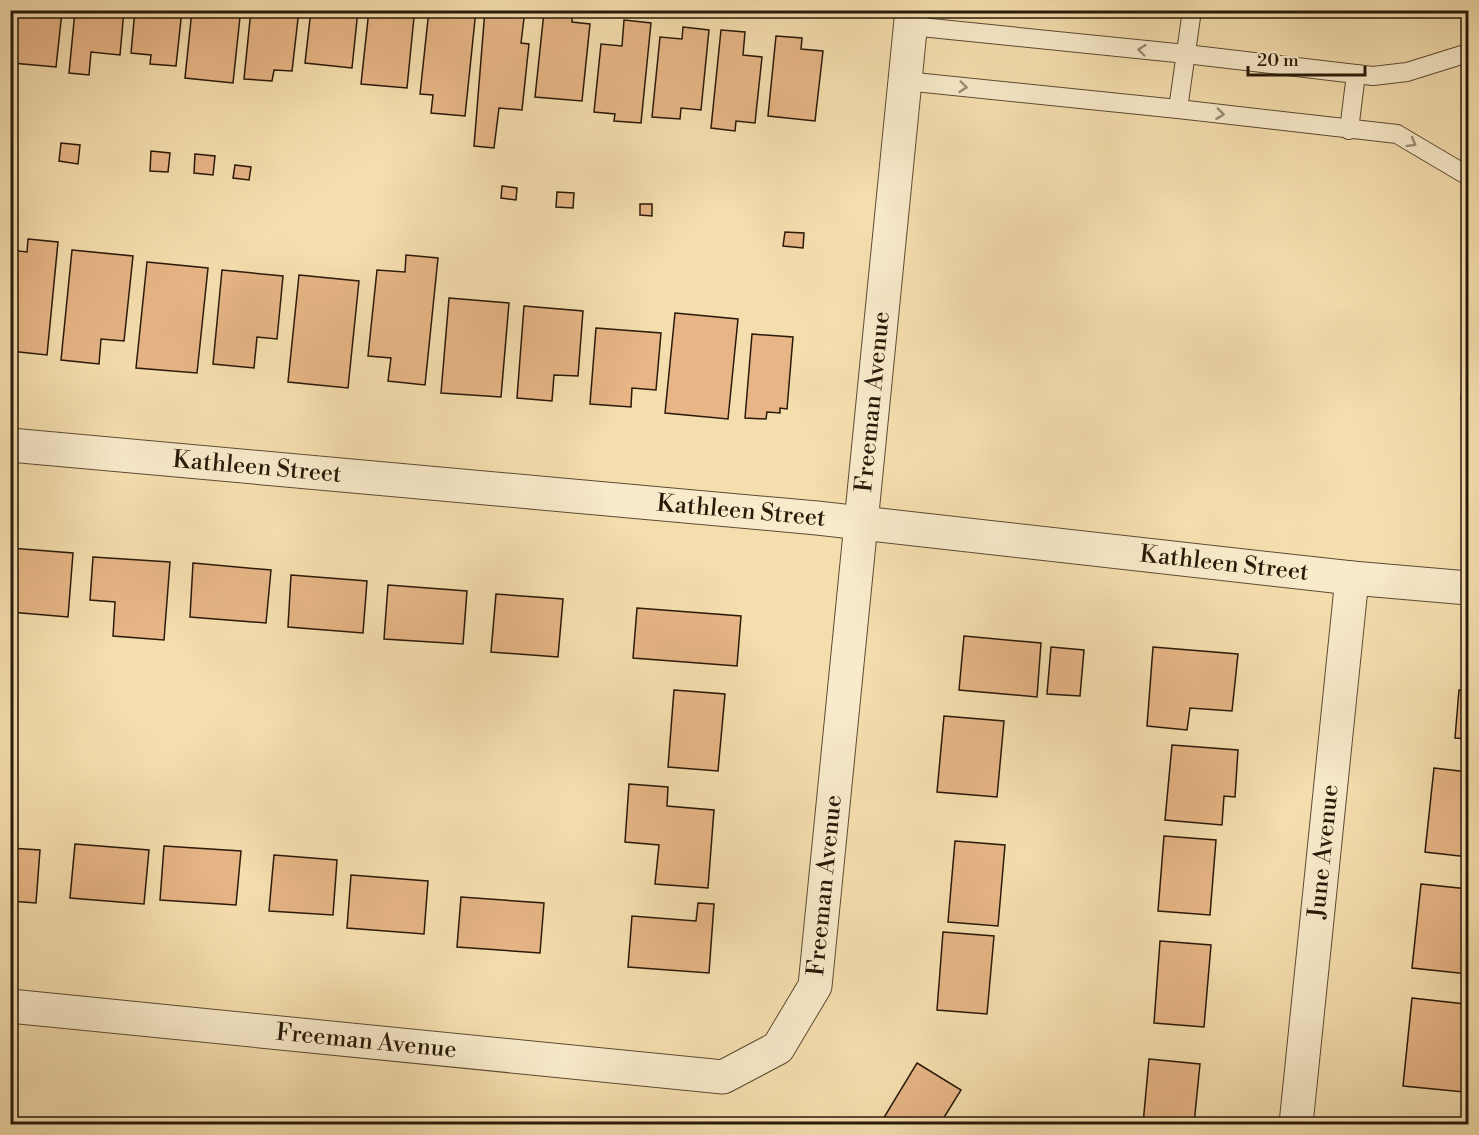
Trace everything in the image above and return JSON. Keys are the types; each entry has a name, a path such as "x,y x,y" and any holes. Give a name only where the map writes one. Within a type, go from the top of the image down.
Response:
{"street":[{"name":"Freeman Avenue","path":"10,1006 723,1077 778,1048 815,986 911,18"},
{"name":"Kathleen Street","path":"10,445 862,522 1353,578 1468,588"},
{"name":"June Avenue","path":"1296,1125 1353,578"}],"lane":[{"path":"1178,109 1192,10"},
{"path":"911,18 1373,76 1407,72 1468,53"},
{"path":"1349,130 1356,74"},
{"path":"905,81 1397,134 1468,176"}],"building":[{"path":"18,10 65,10 65,13 62,12 56,67 12,63"},
{"path":"73,10 124,10 120,55 91,52 89,75 69,73 75,11"},
{"path":"135,10 182,10 176,66 150,64 151,55 131,53"},
{"path":"192,10 232,10 231,16 240,17 233,83 185,78"},
{"path":"251,10 299,10 292,71 274,70 272,81 244,79"},
{"path":"311,10 358,10 352,68 305,63"},
{"path":"369,10 407,10 406,16 414,17 407,88 361,84"},
{"path":"429,10 476,10 465,116 431,113 433,95 420,94"},
{"path":"485,10 525,10 521,43 529,44 522,110 499,108 494,148 474,146"},
{"path":"544,12 572,14 572,22 590,24 582,101 535,97"},
{"path":"624,20 651,23 641,123 614,121 615,114 594,112 601,44 622,46"},
{"path":"683,27 709,30 701,110 681,108 680,119 652,117 660,37 682,39"},
{"path":"721,30 745,32 743,55 762,57 755,123 736,121 735,131 711,128"},
{"path":"776,36 802,38 801,49 823,51 815,121 768,116"},
{"path":"10,108 16,108 16,119 10,119"},
{"path":"61,143 80,145 78,164 59,161"},
{"path":"151,151 170,153 168,172 150,171"},
{"path":"195,154 215,156 213,175 194,173"},
{"path":"235,165 251,167 249,180 233,178"},
{"path":"502,186 517,188 516,200 501,198"},
{"path":"557,192 574,193 573,208 556,207"},
{"path":"10,193 13,193 11,212 10,212"},
{"path":"640,204 652,204 652,216 640,215"},
{"path":"785,232 804,233 803,248 783,246"},
{"path":"28,239 58,242 47,355 10,351 10,250 27,252"},
{"path":"72,250 133,256 124,341 101,339 99,364 61,360"},
{"path":"406,255 438,258 425,385 388,381 391,358 368,356 377,270 405,272"},
{"path":"147,262 208,268 197,373 136,368"},
{"path":"222,270 283,276 277,339 257,337 254,368 213,364"},
{"path":"299,275 359,281 348,388 288,382"},
{"path":"449,298 509,303 501,397 441,393"},
{"path":"524,306 583,311 578,376 554,375 552,401 517,398"},
{"path":"675,313 738,319 728,419 665,413"},
{"path":"1468,322 1468,401 1461,400"},
{"path":"596,328 661,333 656,390 632,388 631,407 590,404"},
{"path":"752,334 793,337 787,409 780,408 780,413 767,412 766,419 745,418"},
{"path":"10,548 73,553 68,617 10,612"},
{"path":"93,557 170,562 164,640 113,636 115,602 90,600"},
{"path":"193,563 271,570 266,623 190,617"},
{"path":"291,575 367,581 363,633 288,627"},
{"path":"388,585 467,591 463,644 384,639"},
{"path":"496,594 563,599 558,657 491,652"},
{"path":"637,608 741,616 737,666 633,658"},
{"path":"964,636 1041,643 1037,697 959,690"},
{"path":"1051,647 1084,650 1080,696 1047,694"},
{"path":"1153,647 1238,654 1232,711 1190,708 1187,730 1147,726"},
{"path":"674,690 725,694 718,771 668,767"},
{"path":"1459,690 1468,690 1468,739 1455,738"},
{"path":"944,716 1004,721 997,797 937,792"},
{"path":"1172,745 1238,750 1235,797 1224,796 1222,825 1165,820"},
{"path":"1434,768 1468,772 1468,857 1425,852"},
{"path":"629,784 668,787 667,806 714,810 708,888 655,884 659,845 625,842"},
{"path":"1164,836 1216,840 1210,915 1158,911"},
{"path":"955,841 1005,845 998,926 948,922"},
{"path":"75,844 149,850 144,904 70,898"},
{"path":"164,846 241,851 236,905 160,900"},
{"path":"10,848 40,850 36,903 10,901"},
{"path":"274,855 337,860 333,915 269,911"},
{"path":"351,875 428,881 424,934 347,928"},
{"path":"1421,884 1468,889 1468,974 1412,968"},
{"path":"461,897 544,903 540,953 457,947"},
{"path":"698,903 714,904 709,973 628,967 632,916 696,921"},
{"path":"943,932 994,936 987,1014 937,1010"},
{"path":"1160,941 1211,945 1204,1027 1154,1023"},
{"path":"1412,998 1465,1004 1462,1034 1468,1034 1468,1049 1464,1092 1403,1086"},
{"path":"1149,1059 1200,1064 1194,1124 1143,1124"},
{"path":"917,1063 961,1090 940,1124 880,1124"},
{"path":"14,1117 68,1123 68,1124 13,1124"}]}
